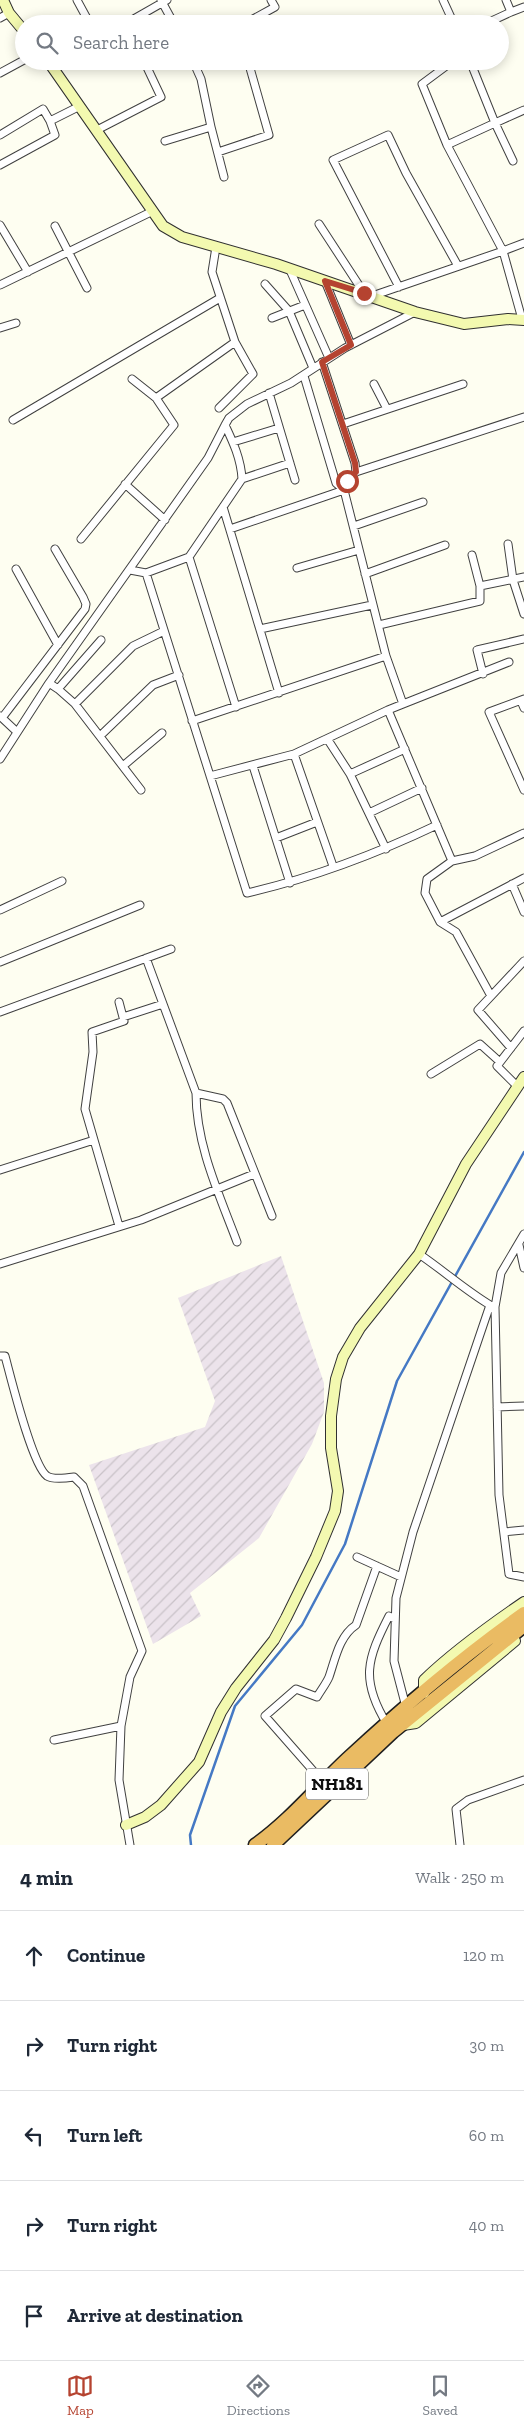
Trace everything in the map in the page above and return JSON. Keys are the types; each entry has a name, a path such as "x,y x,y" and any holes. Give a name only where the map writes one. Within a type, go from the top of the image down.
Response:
{"highway":[{"path":"402,1725 424,1693 473,1649 524,1613"},
{"path":"353,1762 388,1724 411,1711 524,1626"},
{"name":"NH181","path":"273,1845 341,1772 402,1725"},
{"path":"255,1845 278,1827 323,1782 341,1772"}],"main road":[{"path":"3,0 4,15 15,24"},
{"path":"57,70 163,226 182,237 368,294 415,312 464,324 523,320"},
{"path":"126,1825 146,1818 161,1805 199,1762 221,1712 236,1688 274,1640 286,1618 316,1557 335,1510 338,1491 331,1448 331,1416 336,1379 343,1357 360,1328 419,1254 466,1164 524,1077"},
{"path":"424,1693 424,1680 431,1672 524,1602"},
{"path":"402,1725 416,1723 524,1634"}],"street":[{"path":"77,0 85,15"},
{"path":"260,15 275,6 271,0"},
{"path":"443,0 450,15"},
{"path":"506,0 511,12"},
{"path":"140,15 164,1 170,15"},
{"path":"504,15 524,7"},
{"path":"0,73 15,65"},
{"path":"97,130 161,97 148,70"},
{"path":"198,70 224,177"},
{"path":"218,152 269,135 251,70"},
{"path":"441,70 422,84 446,145 503,251 523,320"},
{"path":"474,70 513,161"},
{"path":"50,121 80,106"},
{"path":"0,135 43,110 50,121 55,135 0,165"},
{"path":"446,145 524,110"},
{"path":"165,141 211,127"},
{"path":"399,286 333,160 388,136 406,173 458,266"},
{"path":"0,285 153,212"},
{"path":"319,224 368,294 399,286 524,243"},
{"path":"0,226 28,272"},
{"path":"55,226 67,253 87,288"},
{"path":"216,247 212,272 235,342 253,374 219,408"},
{"path":"290,270 329,358"},
{"path":"325,281 351,345"},
{"path":"266,284 289,311 313,368"},
{"path":"13,420 220,298"},
{"path":"272,318 305,305"},
{"path":"0,759 49,683 208,458 225,425 237,410 304,376 322,362 351,345 415,312"},
{"path":"0,328 16,323"},
{"path":"156,398 235,342"},
{"path":"322,362 343,424 356,472"},
{"path":"304,376 336,484 344,490"},
{"path":"81,539 174,425 156,398 132,379"},
{"path":"374,384 387,409"},
{"path":"343,424 463,384"},
{"path":"269,393 295,480"},
{"path":"402,704 372,605 344,490 347,481 356,472 524,417"},
{"path":"130,570 146,573 189,558 242,478 242,468 234,442 225,425"},
{"path":"234,442 279,428"},
{"path":"242,478 290,463"},
{"path":"125,484 165,520"},
{"path":"230,529 344,490"},
{"path":"354,526 424,502"},
{"path":"222,507 279,693"},
{"path":"508,544 513,580 524,614"},
{"path":"365,574 445,545"},
{"path":"17,732 1,717 79,618 86,604 55,549"},
{"path":"297,568 359,550"},
{"path":"379,625 480,601 480,586 472,555"},
{"path":"189,558 236,707"},
{"path":"16,569 58,645"},
{"path":"146,573 247,893 290,883 386,849 438,825"},
{"path":"480,586 524,577"},
{"path":"260,630 372,605"},
{"path":"75,704 133,646 164,631"},
{"path":"482,674 477,650 524,639"},
{"path":"58,689 101,640"},
{"path":"192,721 386,656"},
{"path":"210,776 294,754 328,740 402,704 509,662"},
{"path":"100,736 153,685 179,676"},
{"path":"49,683 75,704 141,790"},
{"path":"524,708 522,700 489,712 524,790"},
{"path":"388,710 452,861"},
{"path":"123,766 162,733"},
{"path":"328,740 350,774 386,849"},
{"path":"350,774 405,749"},
{"path":"294,754 334,866"},
{"path":"253,766 290,883"},
{"path":"368,813 422,788"},
{"path":"276,838 318,822"},
{"path":"491,996 456,932 440,922 425,893 424,886 432,874 452,861 475,856 524,833"},
{"path":"440,922 524,878"},
{"path":"0,910 62,881"},
{"path":"512,884 524,912"},
{"path":"0,962 140,905"},
{"path":"0,1012 171,949"},
{"path":"146,958 196,1093 196,1114 203,1147 237,1242"},
{"path":"511,1048 478,1010 524,961"},
{"path":"119,1002 124,1021 92,1032 94,1052 85,1109 119,1226"},
{"path":"123,1017 163,1004"},
{"path":"517,1086 497,1066 524,1031"},
{"path":"431,1074 480,1044 500,1062"},
{"path":"196,1093 223,1099 227,1103 272,1216"},
{"path":"0,1170 94,1140"},
{"path":"0,1264 119,1226 217,1190 254,1174"},
{"path":"411,1711 394,1661 396,1598 413,1532 493,1306 501,1273 524,1234"},
{"path":"519,1245 524,1268"},
{"path":"419,1254 464,1289 493,1306"},
{"path":"493,1306 499,1495 509,1574 524,1577"},
{"path":"0,1356 5,1356 28,1438 43,1470 47,1476 53,1478 74,1477 83,1486 142,1651 130,1677 121,1726 119,1780 130,1845"},
{"path":"497,1407 524,1406"},
{"path":"504,1532 524,1530"},
{"path":"358,1557 401,1577"},
{"path":"323,1782 265,1716 296,1689 317,1697 329,1678 338,1650 349,1631 356,1625 378,1566"},
{"path":"388,1724 378,1708 368,1672 371,1653 389,1616 395,1619"},
{"path":"54,1740 121,1726"},
{"path":"460,1845 456,1809 468,1800 524,1780"}],"shaded area":[{"path":"281,1256 324,1383 324,1412 312,1444 259,1538 190,1593 201,1616 153,1644 89,1465 205,1427 215,1401 178,1298"}],"waterway":[{"path":"191,1845 190,1835 235,1706 302,1625 345,1544 397,1381 524,1152"}],"route":[{"path":"347,481 356,472 355,463 322,362 351,345 325,281 364,293"}]}
